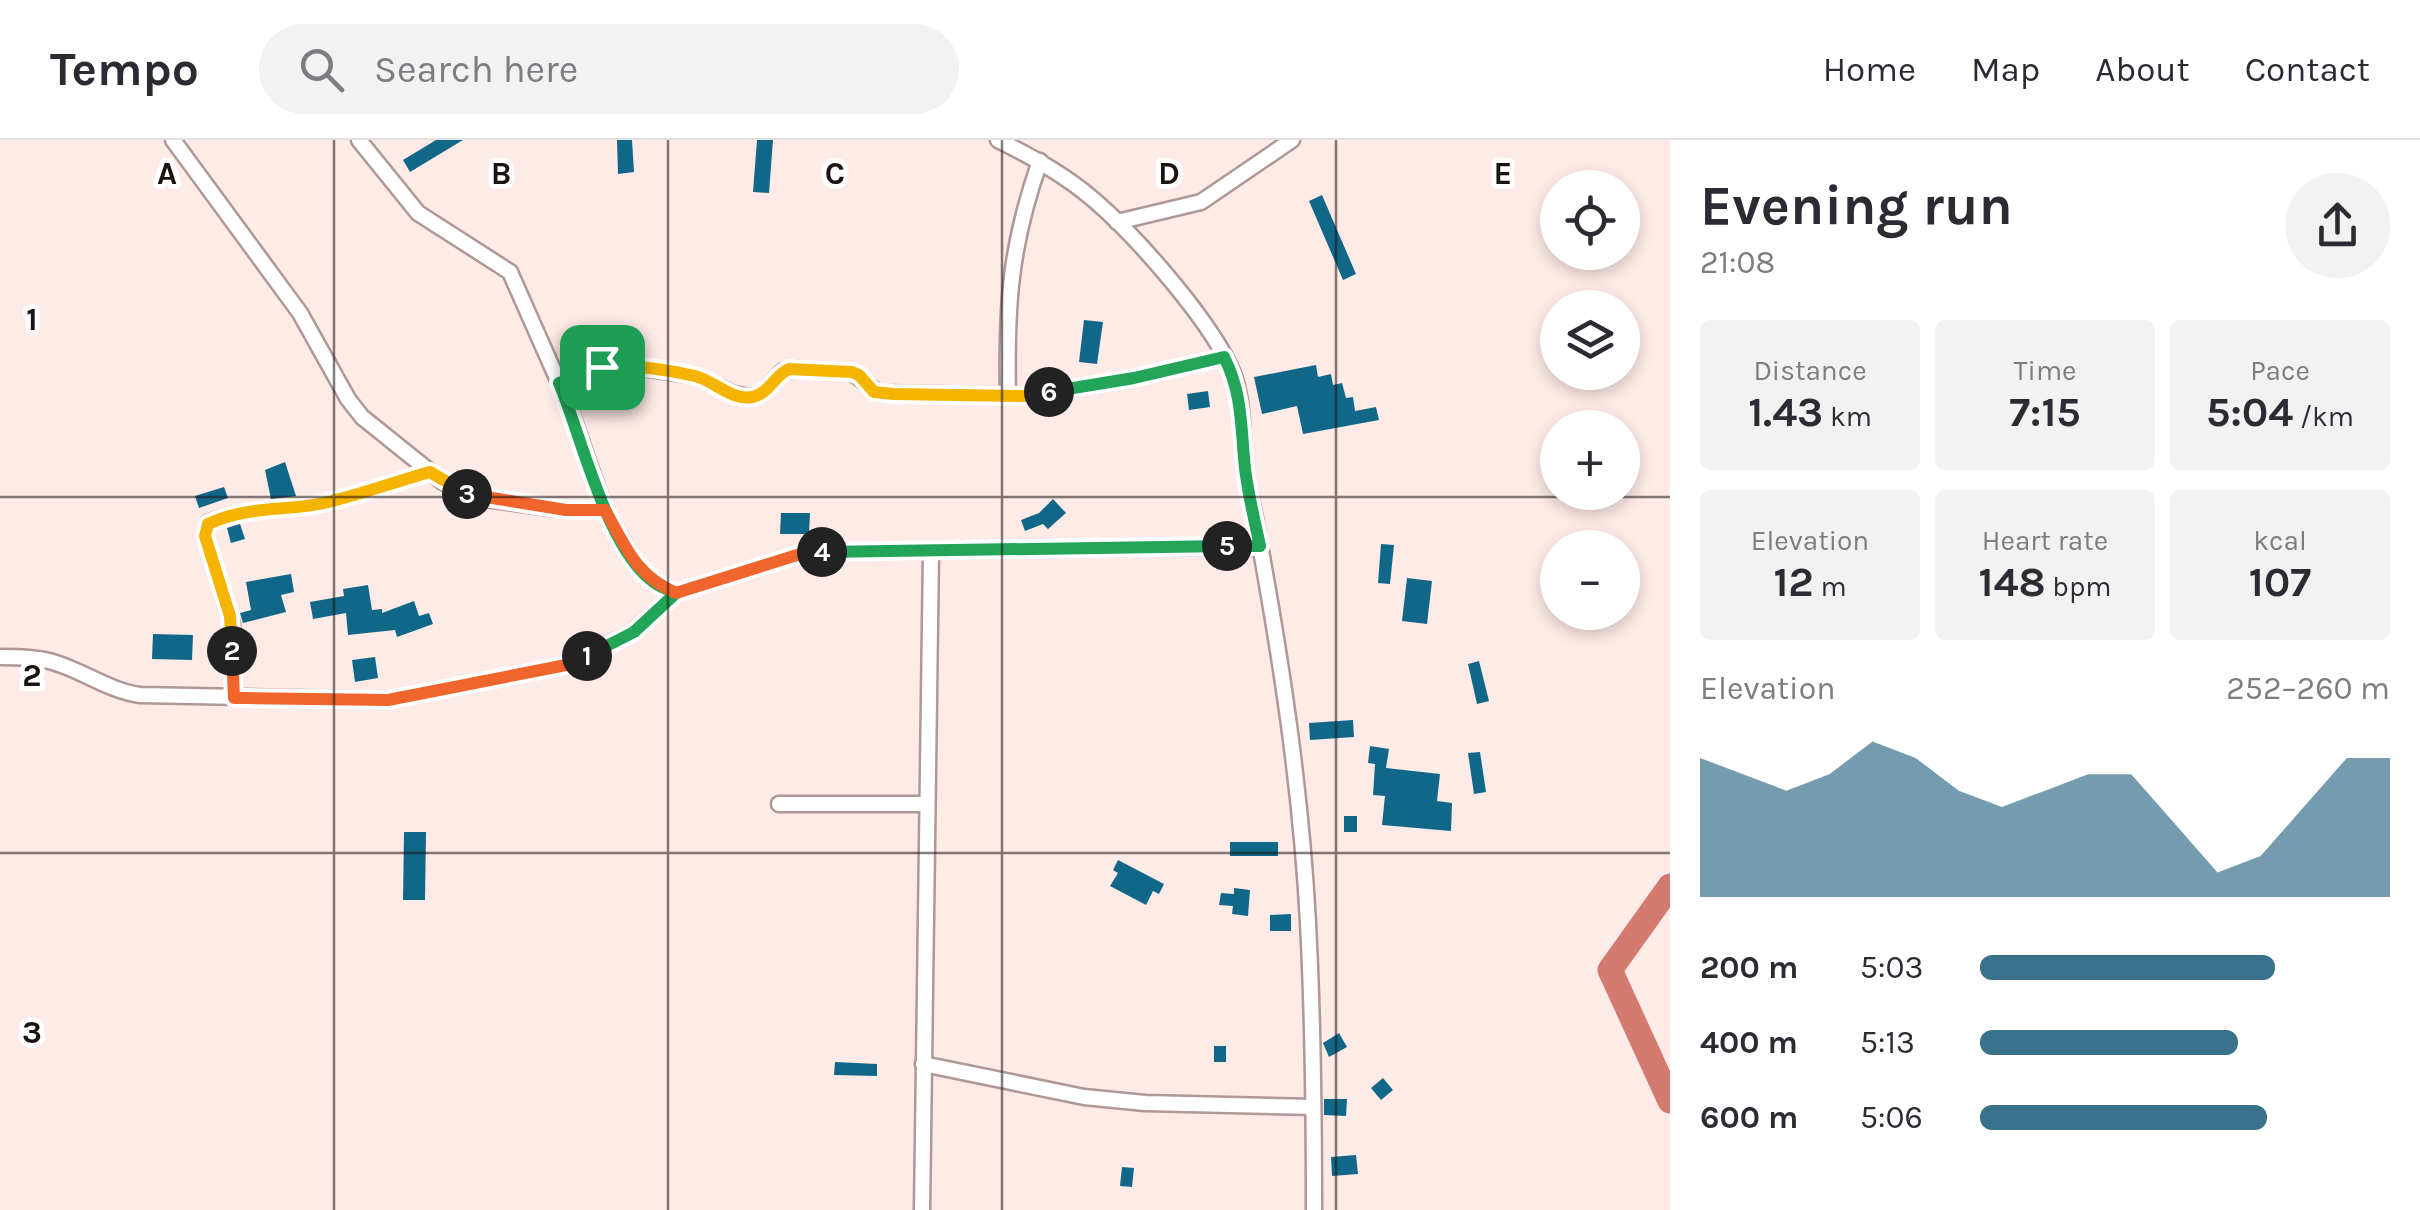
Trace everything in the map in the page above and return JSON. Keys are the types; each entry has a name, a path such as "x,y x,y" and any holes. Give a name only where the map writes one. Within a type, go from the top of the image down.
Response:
{"street":[{"path":"173,140 300,313 348,400 362,417 443,482 478,498 566,510 605,510"},
{"path":"358,140 418,213 510,272 559,383 605,510 636,564 654,583 676,593"},
{"path":"998,140 1040,160 1093,198 1186,298 1234,376 1296,784 1308,923 1314,1210"},
{"path":"1117,222 1202,202 1292,140"},
{"path":"1008,396 1006,323 1014,247 1040,160"},
{"path":"559,383 602,367 631,366 696,376 734,394 750,397 764,392 783,371 796,369 856,373 878,393 1024,396 1134,378 1224,357"},
{"path":"234,698 232,624 205,536 208,524 262,507 289,508 325,502 430,472"},
{"path":"0,658 54,662 118,692 388,700 566,665 634,632 676,593 797,555 1260,546"},
{"path":"922,1210 931,551"},
{"path":"779,804 927,804"},
{"path":"923,1064 1084,1097 1146,1103 1314,1108"}],"building":[{"path":"436,140 463,140 410,172 403,160"},
{"path":"617,140 632,140 634,172 618,174"},
{"path":"757,140 773,140 769,193 753,192"},
{"path":"1322,195 1356,274 1343,280 1309,201"},
{"path":"1084,320 1103,322 1097,364 1079,362"},
{"path":"1316,365 1318,377 1331,374 1333,385 1342,383 1346,398 1353,397 1355,411 1376,407 1379,420 1303,434 1297,406 1262,414 1254,377"},
{"path":"1208,391 1210,407 1189,410 1187,394"},
{"path":"285,462 296,496 271,499 265,470"},
{"path":"224,487 228,498 199,508 195,496"},
{"path":"1053,499 1066,513 1048,529 1043,524 1025,531 1021,520 1039,513"},
{"path":"781,513 810,513 809,534 780,534"},
{"path":"240,524 245,539 231,543 227,528"},
{"path":"1381,544 1394,545 1390,584 1378,583"},
{"path":"291,574 294,592 281,595 286,612 243,623 240,613 251,610 246,582"},
{"path":"1407,578 1432,581 1427,624 1402,621"},
{"path":"368,585 372,610 382,609 382,613 414,601 419,616 429,613 433,624 397,637 395,630 348,635 346,613 313,619 310,602 344,596 343,589"},
{"path":"153,634 193,635 192,660 152,659"},
{"path":"375,657 378,678 355,682 352,660"},
{"path":"1479,661 1489,701 1477,704 1468,664"},
{"path":"1353,720 1354,737 1310,740 1309,723"},
{"path":"1370,746 1389,749 1386,768 1440,774 1437,801 1452,803 1451,831 1382,825 1385,796 1373,795 1375,764 1368,763"},
{"path":"1480,752 1486,792 1474,794 1468,753"},
{"path":"1344,816 1357,816 1357,832 1344,832"},
{"path":"404,832 426,832 425,900 403,900"},
{"path":"1230,842 1278,842 1278,856 1230,856"},
{"path":"1118,860 1164,884 1159,894 1153,891 1146,905 1110,886 1118,873 1113,870"},
{"path":"1234,888 1250,890 1248,916 1232,914 1233,906 1219,905 1221,893 1234,894"},
{"path":"1291,914 1291,931 1270,931 1270,915"},
{"path":"1339,1033 1347,1047 1329,1057 1323,1043"},
{"path":"1214,1046 1226,1046 1226,1062 1214,1062"},
{"path":"835,1062 877,1064 877,1076 834,1075"},
{"path":"1383,1078 1393,1090 1381,1100 1371,1088"},
{"path":"1324,1099 1347,1099 1346,1116 1324,1115"},
{"path":"1356,1155 1358,1174 1332,1176 1331,1157"},
{"path":"1122,1167 1134,1168 1132,1187 1120,1186"}],"waterway":[{"path":"1670,886 1610,970 1670,1101"}],"route":[{"path":"602,367 559,383 605,510 636,564 654,583 676,593 634,632 566,665 388,700 234,698 232,624 205,536 208,524 262,507 289,508 325,502 430,472 478,498 566,510 605,510 633,559 636,564 654,583 676,593 818,552 1260,546 1244,461 1240,400 1224,357 1134,378 1024,396 878,393 852,372 789,369 760,394 743,397 696,376 631,366 602,367"}]}
